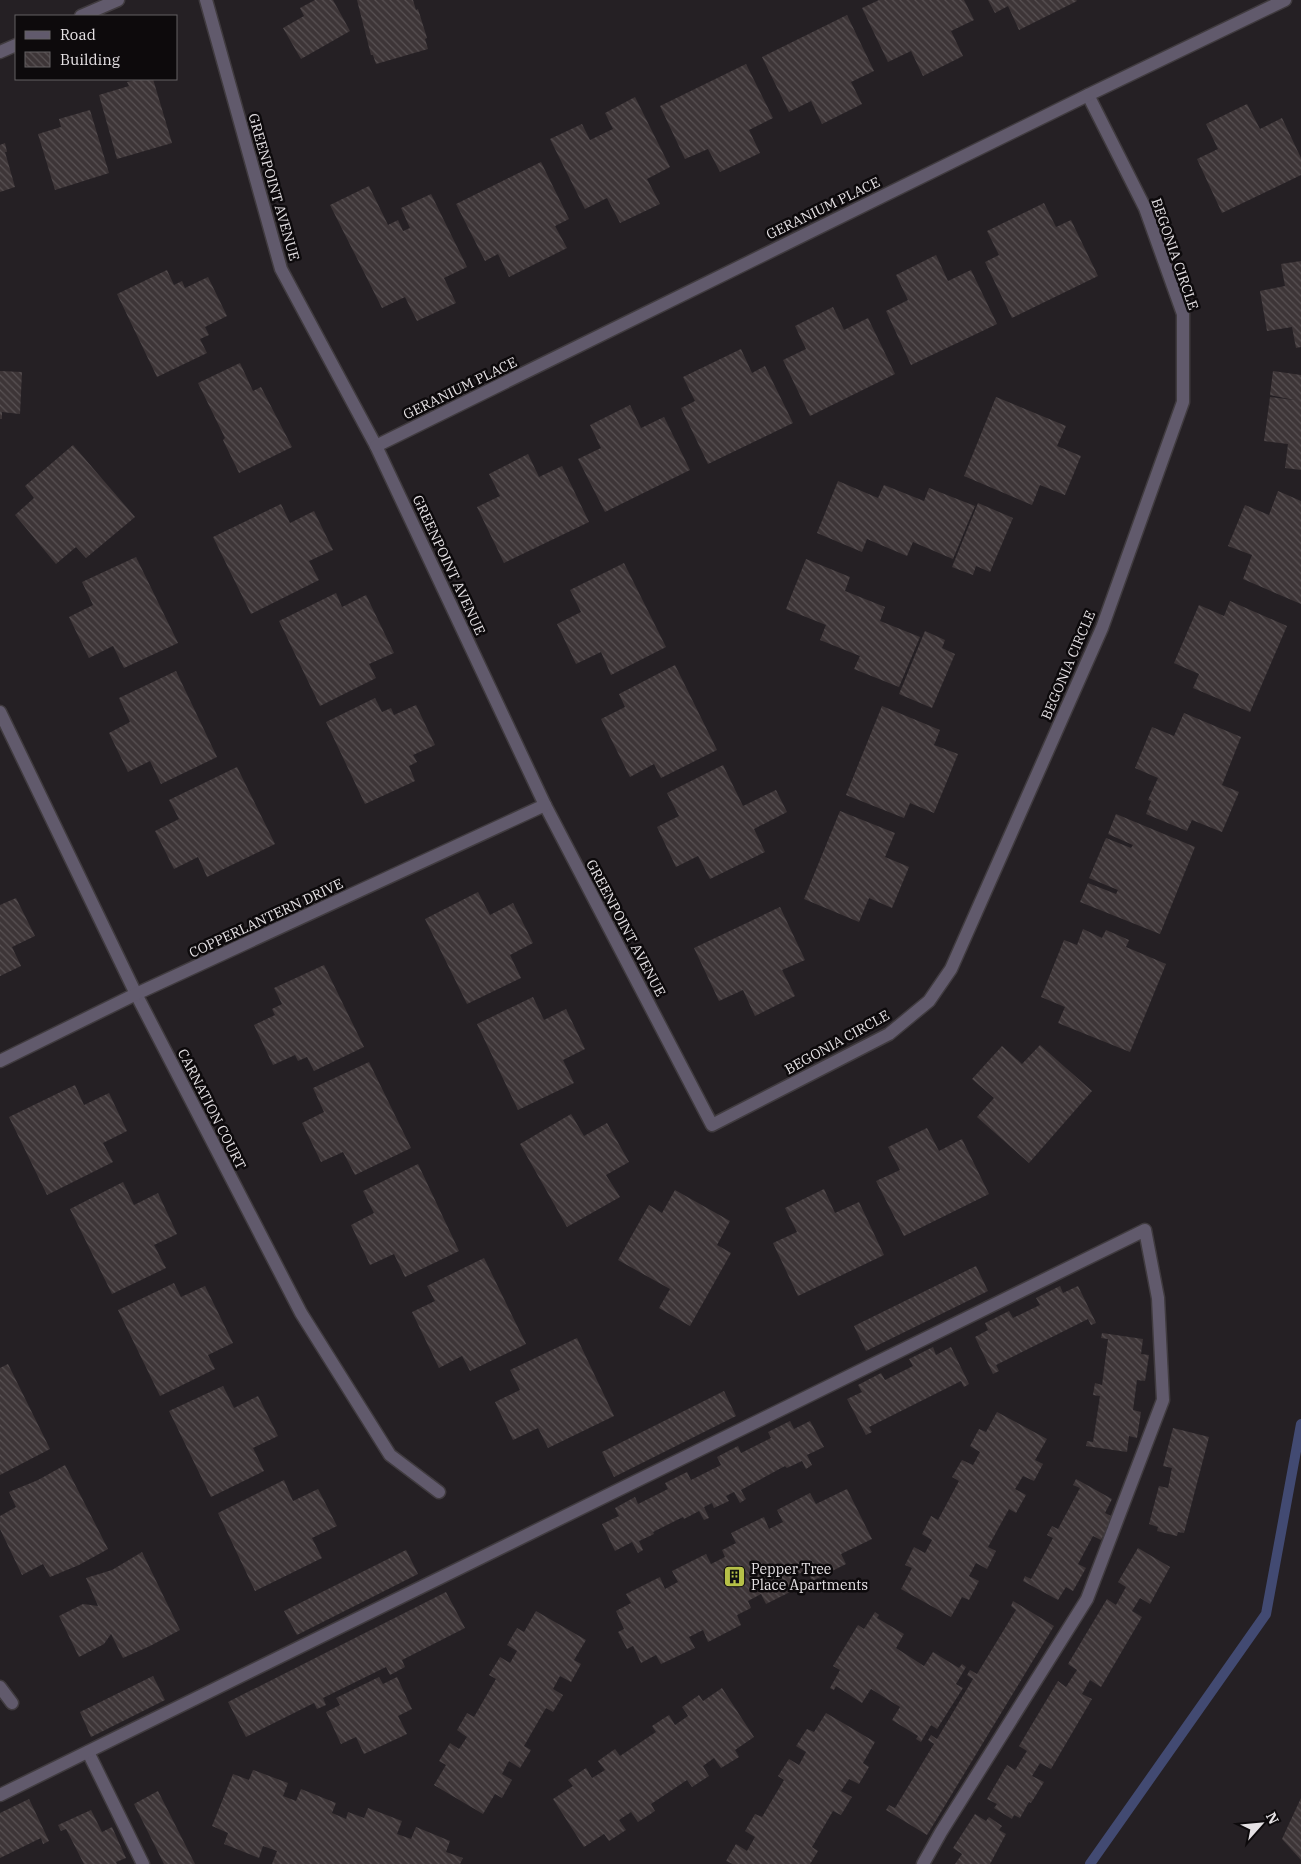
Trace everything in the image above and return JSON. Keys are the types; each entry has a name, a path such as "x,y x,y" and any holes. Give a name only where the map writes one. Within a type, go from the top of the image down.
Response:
{"street":[{"path":"83,15 118,0"},
{"name":"GREENPOINT AVENUE","path":"206,0 281,269 376,446 545,805 712,1125"},
{"name":"GERANIUM PLACE","path":"376,446 1088,94 1285,0"},
{"path":"0,52 15,45"},
{"name":"BEGONIA CIRCLE","path":"712,1125 888,1034 929,1001 951,969 1102,628 1183,402 1183,314 1144,208 1088,94"},
{"name":"CARNATION COURT","path":"0,712 136,994 301,1313 390,1455 439,1492"},
{"name":"COPPERLANTERN DRIVE","path":"0,1061 136,994 545,805"},
{"path":"0,1795 1145,1230 1158,1298 1163,1400 1086,1599 923,1864"},
{"path":"0,1687 12,1703"},
{"path":"88,1752 143,1864"}],"building":[{"path":"315,0 333,0 350,31 301,59 283,28 304,16 300,8"},
{"path":"357,0 413,0 416,10 418,9 427,38 425,39 428,49 376,64 373,55 371,55"},
{"path":"879,0 964,0 974,20 951,31 963,56 923,76 911,51 888,62 862,8"},
{"path":"988,0 1077,1 1019,30 1008,6 995,13"},
{"path":"847,15 874,71 851,82 862,104 822,124 811,101 789,112 762,57"},
{"path":"746,64 773,118 749,130 760,153 720,172 708,149 685,159 660,106"},
{"path":"153,80 172,143 117,159 99,95 129,86 127,82"},
{"path":"635,97 670,167 647,179 660,204 620,223 607,198 585,209 550,139 582,124 590,140 613,129 605,113"},
{"path":"1247,104 1260,129 1282,118 1301,158 1301,175 1222,213 1197,159 1218,149 1206,124"},
{"path":"90,110 109,173 55,190 38,134 61,127 59,119"},
{"path":"5,143 7,152 5,152 15,187 0,192 0,145"},
{"path":"541,162 569,219 555,226 567,248 509,277 498,254 485,261 456,204"},
{"path":"369,186 388,225 398,220 403,231 410,228 401,208 431,194 467,267 444,278 456,303 417,321 405,297 382,308 330,205"},
{"path":"1044,203 1056,227 1071,220 1098,276 1012,318 985,262 999,255 987,231"},
{"path":"936,255 948,281 971,270 997,324 911,365 886,311 908,300 896,275"},
{"path":"1301,261 1301,347 1296,348 1292,327 1267,331 1260,291 1285,286 1281,264"},
{"path":"167,270 174,285 182,281 185,288 208,277 227,316 205,327 209,335 200,339 207,353 157,377 117,294"},
{"path":"833,307 844,330 868,318 895,374 810,416 783,360 806,349 795,326"},
{"path":"741,349 752,373 765,366 793,423 708,464 681,408 695,401 683,377"},
{"path":"240,363 253,391 261,387 292,447 239,473 223,440 225,438 198,383"},
{"path":"0,371 22,372 20,414 2,412 2,419 0,419"},
{"path":"1273,371 1301,375 1301,470 1285,468 1288,444 1264,441 1270,397 1294,400 1270,395"},
{"path":"996,397 1066,426 1057,446 1081,456 1065,495 1040,485 1032,505 964,476"},
{"path":"630,405 641,428 664,417 690,470 605,512 578,459 601,448 590,425"},
{"path":"73,445 135,517 86,558 76,547 56,564 15,515 34,498 25,486"},
{"path":"528,454 539,477 562,466 589,522 504,563 477,507 500,496 489,474"},
{"path":"838,481 878,498 884,485 924,501 929,488 975,506 953,559 913,542 907,556 867,539 862,552 817,533"},
{"path":"1278,491 1301,501 1301,604 1243,579 1252,555 1228,546 1245,505 1269,515"},
{"path":"978,503 1013,518 990,572 976,566 973,575 952,567"},
{"path":"281,504 290,523 314,511 333,550 309,561 319,580 251,614 213,537"},
{"path":"136,557 178,643 124,668 113,646 89,658 69,617 93,605 82,582"},
{"path":"806,559 850,577 845,591 885,607 880,621 920,637 899,687 854,669 860,656 820,640 826,625 786,609"},
{"path":"624,563 666,647 611,675 601,652 576,664 557,624 581,612 570,590"},
{"path":"336,593 342,607 366,595 394,653 369,664 376,678 320,706 279,621"},
{"path":"1230,601 1287,626 1250,712 1193,688 1199,674 1174,663 1199,605 1224,616"},
{"path":"925,631 945,640 942,648 955,654 932,708 899,694"},
{"path":"675,665 717,750 661,778 654,764 630,777 601,719 625,707 619,694"},
{"path":"176,671 217,757 161,784 150,761 128,772 109,733 130,722 119,698"},
{"path":"375,698 382,712 391,708 394,715 416,705 435,745 413,755 417,762 409,766 415,781 365,804 326,722"},
{"path":"882,706 940,730 934,745 958,754 934,813 910,803 904,818 846,795"},
{"path":"1184,713 1241,737 1222,785 1239,792 1222,832 1192,820 1187,831 1146,814 1151,801 1148,800 1158,778 1135,768 1152,727 1174,736"},
{"path":"723,765 743,806 776,790 787,812 754,829 765,852 710,879 698,856 676,867 657,827 679,816 667,793"},
{"path":"237,767 275,844 207,877 198,857 174,869 155,831 179,819 169,800"},
{"path":"840,811 895,833 885,857 909,867 892,908 869,898 859,922 804,899"},
{"path":"1116,814 1195,847 1160,934 1080,902 1088,883 1116,894 1118,890 1089,878 1106,838 1131,848 1133,845 1108,834"},
{"path":"478,892 490,915 513,903 533,943 510,955 521,978 467,1004 425,919"},
{"path":"16,898 35,936 12,947 21,966 0,976 0,905"},
{"path":"780,907 805,960 782,970 795,996 755,1016 743,990 719,1001 694,948"},
{"path":"1083,929 1102,938 1106,930 1129,940 1126,947 1166,964 1130,1052 1058,1023 1065,1007 1041,997 1064,940 1077,945"},
{"path":"324,965 364,1047 314,1071 307,1057 298,1061 295,1055 273,1065 254,1025 275,1015 272,1009 282,1004 274,988"},
{"path":"533,997 544,1020 566,1009 585,1049 563,1060 574,1083 518,1110 477,1024"},
{"path":"1040,1045 1092,1091 1029,1163 977,1117 994,1098 972,1079 1002,1046 1022,1064"},
{"path":"369,1062 411,1148 355,1175 343,1152 321,1162 302,1123 324,1112 313,1088"},
{"path":"75,1085 84,1105 109,1093 127,1131 103,1143 113,1162 47,1195 9,1117"},
{"path":"571,1114 584,1136 607,1123 629,1162 606,1175 620,1197 567,1227 520,1144"},
{"path":"927,1128 939,1151 962,1139 989,1194 904,1236 876,1181 900,1170 888,1147"},
{"path":"418,1164 459,1251 405,1277 394,1254 370,1265 351,1225 374,1213 363,1191"},
{"path":"123,1182 134,1205 158,1193 177,1234 154,1245 166,1268 112,1294 70,1209"},
{"path":"824,1189 835,1213 859,1202 884,1255 798,1296 773,1243 797,1232 785,1208"},
{"path":"675,1190 730,1221 717,1245 731,1253 690,1326 659,1308 670,1289 618,1260 649,1205 662,1213"},
{"path":"484,1258 526,1344 470,1371 462,1356 439,1368 412,1312 435,1301 427,1286"},
{"path":"976,1266 988,1291 866,1351 854,1326"},
{"path":"174,1283 181,1297 205,1286 233,1343 208,1355 215,1369 160,1396 118,1310"},
{"path":"1060,1286 1063,1293 1078,1286 1096,1323 1091,1325 1088,1319 996,1365 999,1371 993,1374 975,1337 988,1330 985,1323 1009,1311 1013,1318 1040,1305 1036,1298"},
{"path":"1102,1333 1143,1339 1141,1354 1149,1355 1145,1381 1137,1380 1133,1410 1141,1412 1137,1438 1129,1436 1127,1452 1086,1446 1087,1441 1093,1442 1100,1396 1093,1395 1095,1383 1102,1385 1108,1339 1101,1338"},
{"path":"577,1338 614,1416 548,1448 538,1428 513,1440 495,1402 520,1390 510,1370"},
{"path":"933,1347 936,1355 951,1347 969,1384 964,1387 961,1381 869,1427 872,1432 866,1435 847,1399 862,1392 858,1385 881,1373 885,1380 913,1366 909,1359"},
{"path":"8,1364 50,1449 0,1475 0,1368"},
{"path":"223,1386 234,1408 258,1396 278,1436 253,1448 264,1471 211,1497 169,1411"},
{"path":"724,1391 736,1416 614,1477 602,1452"},
{"name":"Pepper Tree Place Apartments","path":"997,1412 1047,1439 1035,1460 1043,1464 1034,1481 1023,1476 1015,1489 1026,1495 1016,1513 1009,1509 988,1547 996,1551 987,1569 976,1563 969,1576 979,1581 969,1600 962,1597 951,1617 901,1589 912,1568 905,1565 914,1547 925,1553 932,1540 922,1534 931,1516 938,1520 959,1481 952,1477 962,1460 973,1465 980,1452 970,1446 979,1429 986,1432"},
{"path":"790,1421 794,1429 810,1421 824,1447 807,1455 812,1465 806,1469 802,1461 787,1468 785,1466 741,1490 746,1499 740,1503 734,1492 726,1496 729,1501 714,1508 712,1503 704,1507 709,1518 704,1520 699,1511 653,1532 654,1534 639,1541 643,1550 638,1553 632,1542 615,1551 602,1524 619,1516 615,1508 635,1497 638,1504 668,1489 665,1483 687,1472 691,1480 721,1465 717,1457 738,1446 741,1453 771,1438 768,1432"},
{"path":"1173,1428 1209,1437 1184,1533 1178,1532 1177,1536 1157,1531 1158,1527 1149,1524 1159,1486 1168,1488 1172,1468 1163,1466"},
{"path":"65,1465 108,1549 79,1565 50,1577 43,1564 22,1575 0,1529 0,1516 16,1507 9,1492 38,1480"},
{"path":"1076,1479 1112,1499 1105,1513 1113,1517 1101,1540 1093,1536 1078,1564 1086,1568 1073,1591 1066,1587 1058,1600 1023,1581 1025,1576 1031,1579 1053,1538 1047,1535 1052,1526 1058,1529 1080,1488 1073,1485"},
{"path":"284,1480 293,1501 318,1489 337,1526 312,1538 322,1558 255,1591 218,1513"},
{"name":"Pepper Tree Place Apartments","path":"847,1489 872,1539 841,1554 846,1564 812,1581 807,1570 794,1576 800,1587 766,1604 761,1594 748,1601 751,1608 737,1615 741,1625 708,1642 703,1630 689,1637 695,1648 661,1664 656,1655 641,1663 633,1646 627,1649 618,1632 624,1629 616,1611 631,1603 626,1594 660,1577 665,1589 678,1582 672,1571 706,1554 711,1564 725,1557 722,1550 736,1543 731,1533 764,1517 769,1529 783,1522 777,1510 810,1493 816,1504"},
{"path":"1138,1548 1170,1567 1150,1604 1140,1598 1132,1611 1142,1617 1101,1687 1090,1680 1082,1694 1092,1699 1051,1769 1040,1763 1032,1776 1044,1782 1020,1818 1014,1815 1012,1819 994,1808 997,1804 987,1799 1007,1765 1015,1770 1027,1751 1019,1746 1058,1681 1066,1687 1077,1670 1068,1664 1107,1599 1116,1605 1126,1587 1118,1582"},
{"path":"406,1550 418,1574 297,1635 284,1611"},
{"path":"142,1552 180,1630 123,1658 111,1634 104,1644 79,1657 59,1616 83,1604 98,1606 86,1578 112,1570"},
{"path":"446,1592 465,1628 402,1660 405,1667 390,1675 386,1667 323,1698 326,1705 317,1709 314,1703 246,1737 228,1702"},
{"path":"1013,1601 1054,1626 927,1835 886,1810 889,1805 895,1808 934,1744 928,1740 931,1735 937,1739 973,1679 967,1675 970,1670 977,1674 1016,1610 1011,1606"},
{"path":"536,1611 586,1640 574,1660 581,1664 571,1682 560,1676 553,1689 563,1695 553,1712 546,1708 524,1746 531,1750 520,1768 509,1761 502,1774 512,1780 502,1798 495,1794 483,1814 434,1785 446,1765 439,1761 450,1743 459,1749 467,1737 457,1730 467,1713 474,1717 496,1679 489,1675 500,1657 510,1663 517,1651 507,1645 517,1628 524,1632"},
{"name":"Pepper Tree Place Apartments","path":"875,1612 879,1615 877,1618 904,1634 896,1648 924,1666 933,1652 959,1668 962,1664 966,1667 956,1684 963,1688 937,1729 931,1725 921,1742 916,1739 918,1736 892,1720 900,1707 871,1689 862,1703 836,1686 834,1690 830,1688 840,1670 833,1666 858,1625 864,1629"},
{"path":"153,1676 165,1700 91,1737 80,1712"},
{"path":"379,1677 383,1684 397,1677 412,1709 398,1716 407,1734 364,1754 356,1737 341,1744 326,1712 340,1705 336,1698"},
{"path":"722,1688 754,1737 735,1750 739,1757 721,1768 714,1758 703,1766 709,1776 692,1787 687,1780 651,1804 655,1811 638,1822 631,1812 619,1820 626,1830 609,1841 604,1834 584,1847 553,1799 573,1786 568,1780 586,1768 592,1778 605,1770 598,1761 615,1749 620,1756 656,1732 652,1726 669,1715 675,1725 688,1716 682,1707 699,1695 703,1701"},
{"path":"826,1713 875,1742 863,1763 869,1767 859,1784 849,1779 841,1791 852,1797 841,1815 833,1811 812,1847 818,1851 810,1864 733,1864 726,1861 736,1844 747,1851 755,1837 745,1831 755,1814 762,1817 784,1780 778,1776 789,1759 799,1765 806,1752 796,1746 807,1729 814,1732"},
{"path":"253,1770 288,1783 283,1796 296,1801 301,1789 336,1803 332,1813 346,1819 348,1812 364,1818 368,1808 402,1821 397,1834 411,1839 416,1827 450,1841 446,1852 463,1858 460,1864 272,1864 277,1851 263,1846 259,1858 224,1844 228,1833 212,1826 233,1774 249,1780"},
{"path":"158,1791 195,1864 164,1864 134,1804"},
{"path":"1301,1798 1301,1860 1282,1839"},
{"path":"29,1799 49,1841 43,1844 41,1838 0,1858 0,1813"},
{"path":"91,1810 102,1832 112,1827 126,1858 116,1862 117,1864 84,1864 66,1829 61,1831 58,1825"},
{"path":"975,1814 986,1821 989,1817 1002,1826 999,1830 1006,1834 990,1864 955,1864 962,1854 953,1848"}],"waterway":[{"path":"1090,1864 1266,1614 1301,1424"}],"place":[{"name":"Pepper Tree Place Apartments","path":"735,1577"}]}
